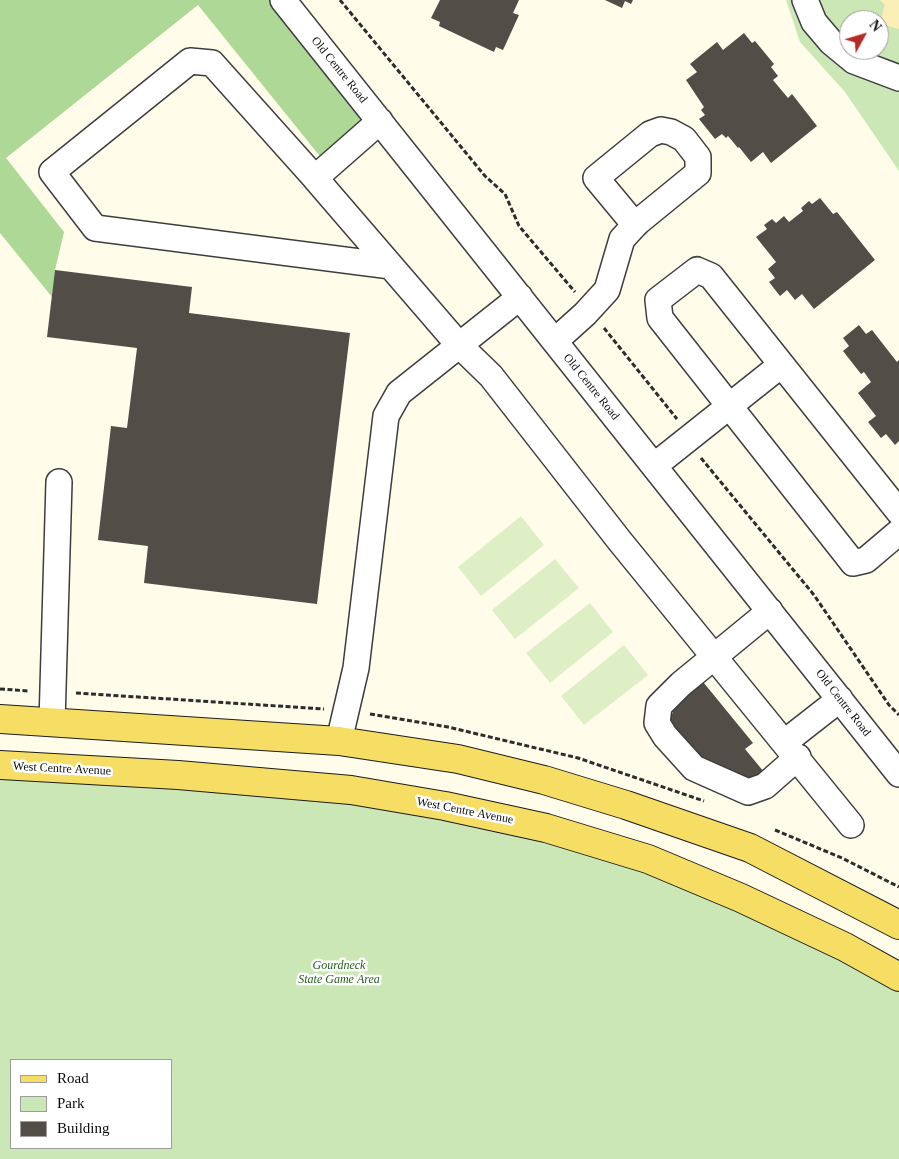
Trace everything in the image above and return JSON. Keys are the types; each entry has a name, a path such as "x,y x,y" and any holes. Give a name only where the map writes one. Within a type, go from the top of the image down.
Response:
{"main road":[{"path":"0,719 340,741 458,759 544,780 626,805 750,848 899,924"},
{"name":"West Centre Avenue","path":"0,765 178,775 351,790 445,806 546,828 648,859 741,898 845,947 899,977"}],"street":[{"name":"Old Centre Road","path":"283,0 899,774"},
{"path":"805,0 814,22 831,42 854,61 899,78"},
{"path":"391,266 95,228 52,172 190,61 212,63 315,178 391,266 458,344 491,376 619,540 715,655 851,825"},
{"path":"315,178 380,121"},
{"path":"555,341 607,290 622,239 635,225"},
{"path":"899,512 711,276 698,270 658,300 660,318 853,563 866,560 899,532"},
{"path":"340,741 356,668 386,416 399,393 458,344 520,297"},
{"path":"654,466 781,365"},
{"path":"52,722 59,482"},
{"path":"770,611 681,684 659,706 657,723 665,736 694,768 748,792 765,786 791,749 840,699"}],"path":[{"path":"340,0 485,176 505,194 519,226 681,423 686,440 814,595 889,705 899,715"}],"green space":[{"path":"0,0 269,0 366,119 323,160 198,5 6,158 64,232 55,270 52,297 0,233"},
{"path":"786,0 899,0 899,171 845,92 800,42"},
{"path":"521,516 544,545 481,596 458,567"},
{"path":"555,559 579,588 515,639 492,610"},
{"path":"590,603 613,632 550,683 526,653"},
{"path":"624,645 648,675 584,725 561,696"},
{"name":"Gourdneck State Game Area","path":"0,762 427,792 677,858 899,967 899,1159 0,1159"}],"sand":[{"path":"880,0 899,0 899,29 889,26 889,10 883,10 885,5"}],"building":[{"path":"440,0 519,0 513,13 519,15 503,50 496,47 494,52 439,26 440,22 431,18"},
{"path":"605,0 633,0 631,4 625,1 622,8"},
{"path":"744,33 752,43 755,41 774,64 771,67 778,76 773,80 788,98 792,94 817,126 771,163 763,152 751,162 728,136 726,138 722,134 715,139 699,119 705,115 701,110 704,107 686,80 697,72 690,64 717,42 723,50"},
{"path":"820,198 833,214 837,212 875,260 814,309 802,294 795,300 787,290 780,296 769,282 775,278 768,269 776,262 756,237 767,229 764,225 772,219 776,223 784,216 789,222 803,211 801,208 809,201 812,204"},
{"path":"55,270 192,287 189,313 350,333 317,604 144,583 148,546 98,540 111,426 127,428 137,348 47,337"},
{"path":"859,325 866,334 872,330 897,362 899,360 899,441 895,445 886,434 881,438 868,422 876,416 858,393 871,382 864,372 861,374 843,351 849,346 843,338"},
{"path":"699,677 753,743 745,749 764,772 743,788 723,766 718,770 711,761 703,767 667,733 674,727 667,718 673,713 666,704"}]}
